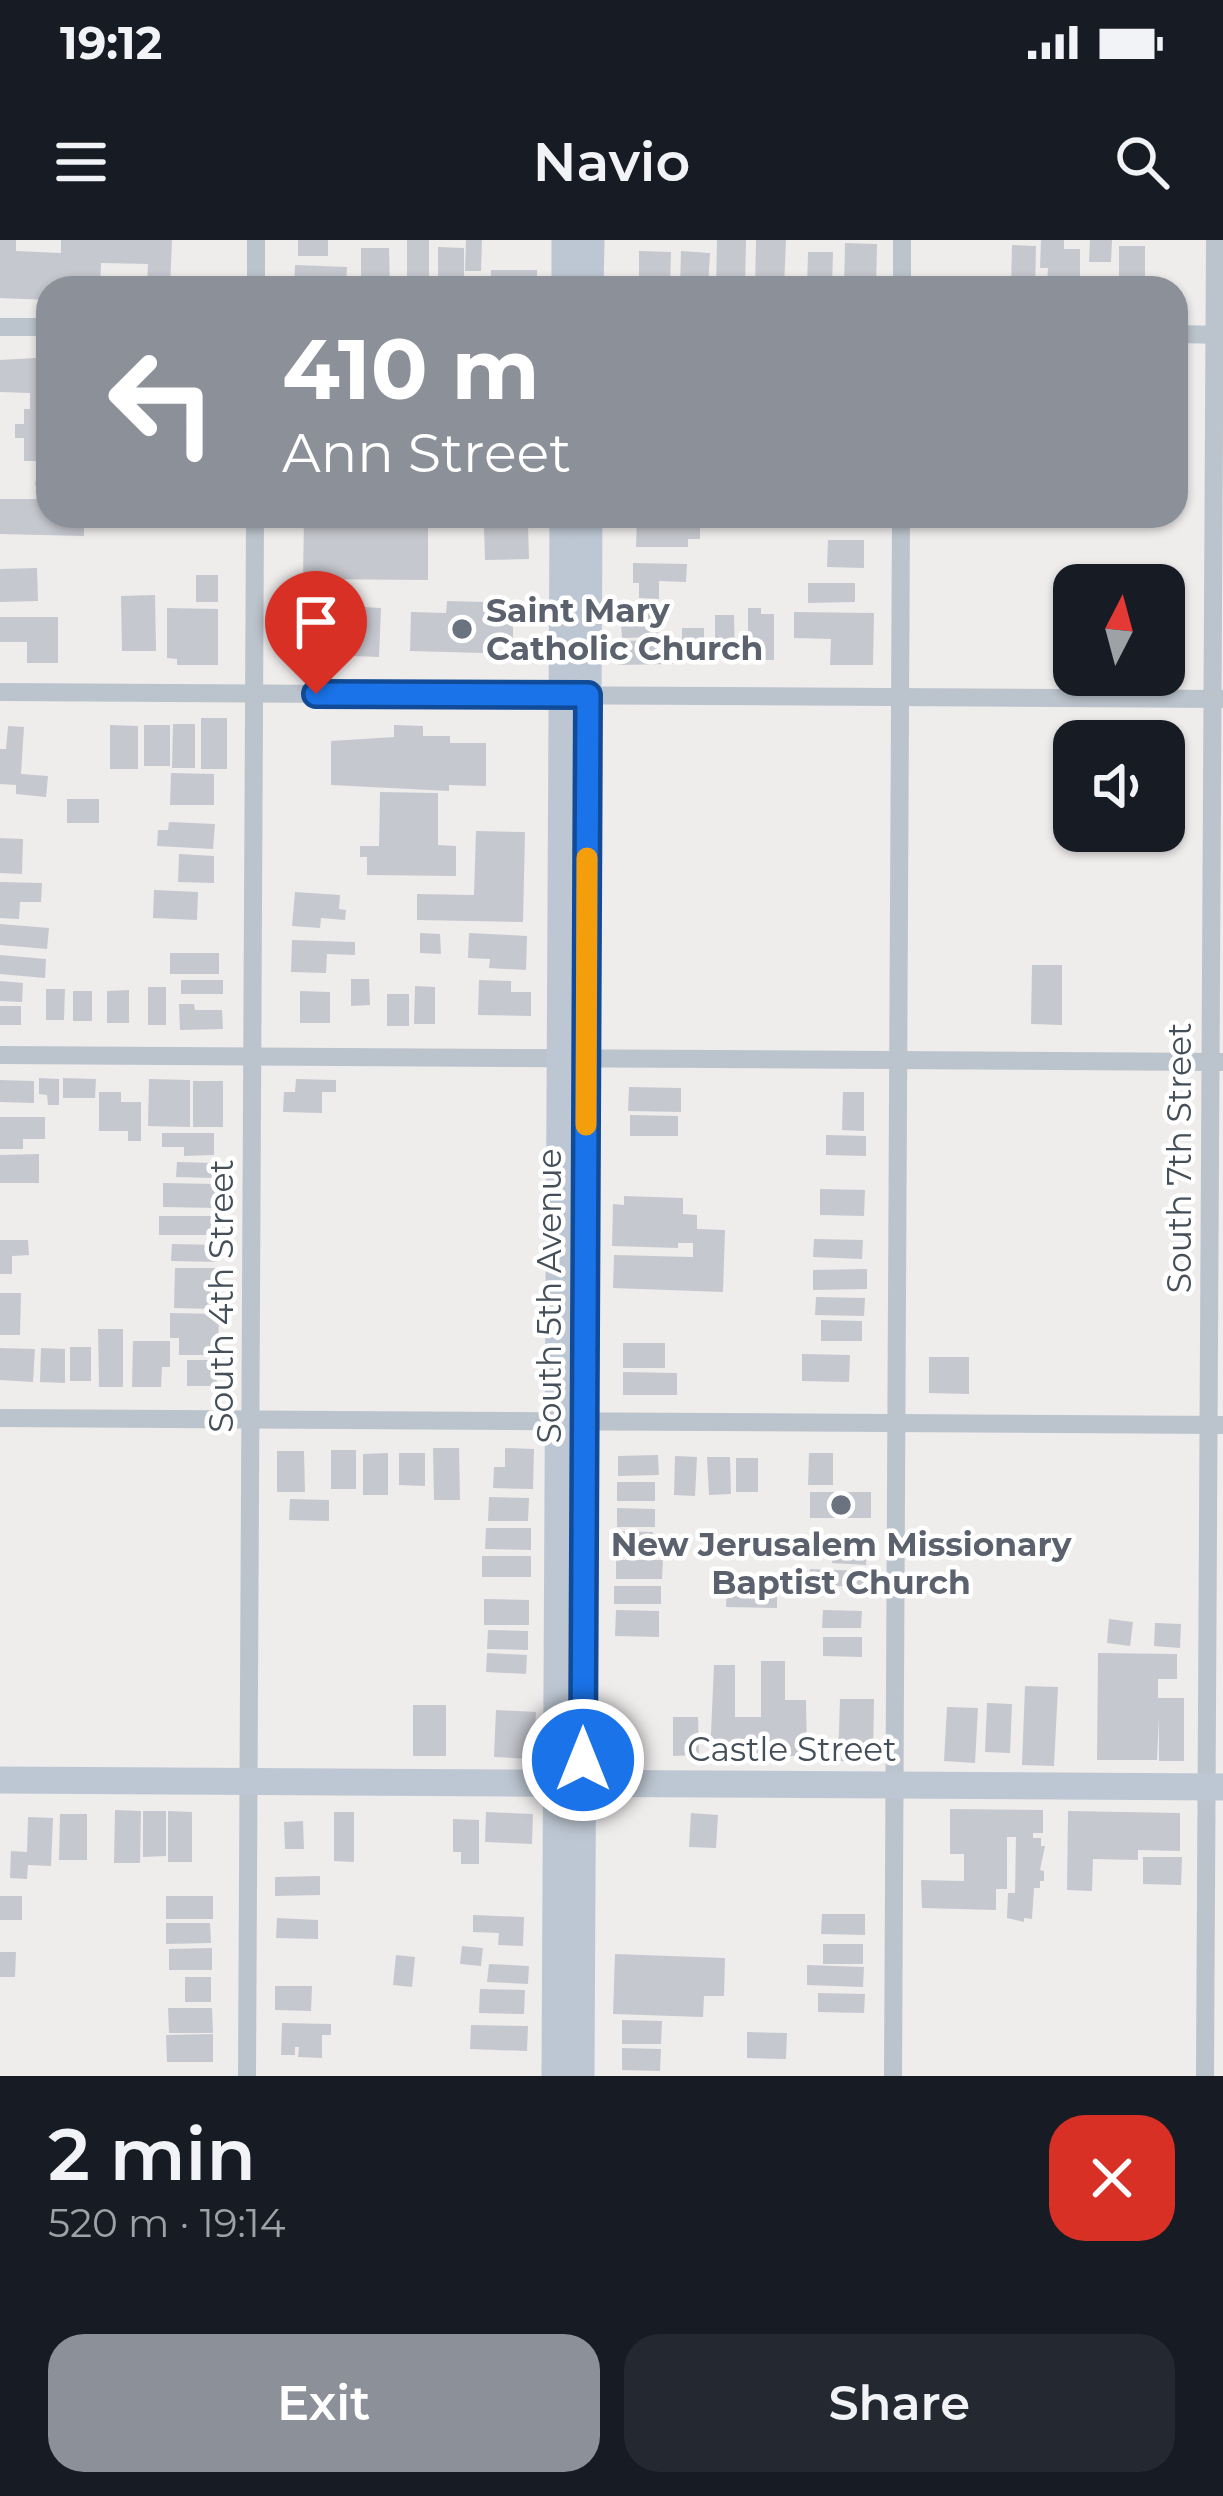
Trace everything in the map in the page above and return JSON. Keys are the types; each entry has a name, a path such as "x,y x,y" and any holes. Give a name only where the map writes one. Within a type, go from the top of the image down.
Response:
{"street":[{"path":"256,240 256,276"},
{"path":"565,240 565,276"},
{"path":"590,276 591,240"},
{"path":"902,240 902,276"},
{"name":"South 7th Street","path":"1204,2076 1214,1999 1215,240"},
{"path":"0,327 36,328"},
{"path":"1188,334 1218,335"},
{"name":"South 4th Street","path":"247,2076 255,528"},
{"name":"South 5th Avenue","path":"564,528 575,695 570,1784 581,2076"},
{"name":"South 5th Avenue","path":"575,695 588,528"},
{"path":"893,2076 901,528"},
{"path":"0,692 1217,699"},
{"path":"0,1054 1216,1062"},
{"path":"0,1418 1216,1425"},
{"name":"Castle Street","path":"0,1780 1215,1787"},
{"name":"South 5th Avenue","path":"555,2076 570,1784"}],"building":[{"path":"0,240 16,240 16,251 61,253 61,240 172,240 170,276 148,276 148,264 101,263 100,276 36,276 36,300 0,298"},
{"path":"298,240 328,240 328,256 298,256"},
{"path":"407,240 429,240 429,276 407,276"},
{"path":"466,240 482,240 481,271 465,271"},
{"path":"717,240 746,240 745,276 716,276"},
{"path":"756,240 786,240 784,276 755,276"},
{"path":"1041,240 1064,240 1064,249 1080,249 1080,276 1048,276 1048,268 1040,268"},
{"path":"1090,240 1112,240 1111,262 1089,262"},
{"path":"845,243 877,244 876,276 844,276"},
{"path":"1012,245 1036,246 1035,276 1011,276"},
{"path":"1119,246 1145,246 1145,276 1119,276"},
{"path":"438,247 464,248 464,276 438,276"},
{"path":"361,248 389,248 390,276 361,276"},
{"path":"639,251 671,252 670,276 639,276"},
{"path":"681,251 710,253 709,276 680,276"},
{"path":"808,252 833,252 832,276 807,276"},
{"path":"295,265 347,267 347,276 295,276"},
{"path":"491,270 537,270 537,276 491,276"},
{"path":"36,358 36,461 24,461 24,438 15,438 15,424 24,424 24,409 30,409 30,393 0,392 0,360"},
{"path":"0,499 36,499 36,528 84,528 84,536 0,534"},
{"path":"304,528 428,528 428,580 303,579"},
{"path":"484,528 528,528 529,559 485,560"},
{"path":"637,528 700,528 700,539 688,539 688,547 636,547"},
{"path":"828,540 864,540 864,568 827,567"},
{"path":"633,563 687,564 686,582 659,581 659,599 639,598"},
{"path":"37,568 38,601 0,602 0,569"},
{"path":"196,575 218,575 218,602 196,602"},
{"path":"808,583 855,583 855,602 808,603"},
{"path":"155,595 156,651 122,651 121,596"},
{"name":"Saint Mary Catholic Church","path":"447,601 483,602 483,612 513,614 513,645 483,644 483,653 410,651 411,612 446,613"},
{"path":"329,605 381,608 379,657 326,655"},
{"path":"167,608 218,609 218,665 177,665 177,659 167,658"},
{"path":"748,608 774,614 774,660 748,660"},
{"path":"794,612 874,613 873,665 830,665 831,639 794,638"},
{"path":"658,613 658,637 622,638 621,623 631,622 631,614"},
{"path":"715,615 734,615 735,657 715,657"},
{"path":"0,617 58,617 58,663 27,663 27,642 0,642"},
{"path":"682,628 704,628 704,662 682,662"},
{"path":"672,640 673,664 618,665 617,641"},
{"path":"201,718 227,718 227,769 201,769"},
{"path":"173,724 195,724 195,768 172,768"},
{"path":"110,725 138,726 138,769 110,769"},
{"path":"144,725 170,725 170,766 144,766"},
{"path":"394,725 423,726 423,736 450,736 450,743 486,743 486,786 449,785 449,791 331,785 331,741 394,737"},
{"path":"8,726 24,727 21,774 48,776 46,797 16,794 16,785 0,784 0,749 6,749"},
{"path":"171,773 214,774 214,805 170,805"},
{"path":"380,792 438,793 438,845 456,846 456,876 367,875 367,857 360,857 360,846 379,846"},
{"path":"67,799 99,799 99,823 67,823"},
{"path":"169,822 215,824 213,849 157,846 158,830 168,830"},
{"path":"476,831 525,832 523,922 417,920 417,894 474,895"},
{"path":"0,838 23,839 22,874 0,873"},
{"path":"179,854 214,856 214,883 178,882"},
{"path":"0,882 42,883 41,902 20,902 19,919 0,918"},
{"path":"154,890 198,892 197,920 153,918"},
{"path":"295,892 340,895 339,909 346,910 345,920 321,918 320,928 292,926"},
{"path":"0,924 49,928 47,949 0,945"},
{"path":"420,933 440,934 441,954 420,953"},
{"path":"469,933 527,936 526,970 489,968 490,959 468,958"},
{"path":"292,940 355,942 355,955 327,954 326,973 291,972"},
{"path":"170,953 219,953 219,974 170,974"},
{"path":"0,955 46,959 45,978 0,974"},
{"path":"1032,965 1062,965 1062,1025 1031,1024"},
{"path":"351,979 369,979 370,1005 351,1006"},
{"path":"181,980 223,980 223,994 181,994"},
{"path":"479,980 511,981 511,992 531,992 531,1016 478,1015"},
{"path":"0,981 23,983 22,1002 0,1001"},
{"path":"415,986 435,987 435,1024 414,1024"},
{"path":"148,987 166,987 166,1025 148,1025"},
{"path":"46,989 65,989 64,1020 46,1020"},
{"path":"129,990 129,1023 107,1023 107,991"},
{"path":"73,991 92,991 92,1021 73,1021"},
{"path":"300,991 330,992 330,1023 300,1023"},
{"path":"387,994 409,994 409,1026 387,1026"},
{"path":"179,1004 194,1004 195,1010 222,1010 223,1029 180,1030"},
{"path":"0,1006 21,1006 21,1025 0,1025"},
{"path":"39,1078 59,1079 59,1105 48,1105 47,1095 39,1094"},
{"path":"63,1078 96,1079 95,1098 63,1098"},
{"path":"149,1079 190,1080 190,1127 148,1126"},
{"path":"296,1079 336,1080 336,1092 322,1092 322,1113 283,1112 284,1092 295,1092"},
{"path":"0,1080 34,1081 34,1103 0,1102"},
{"path":"193,1081 223,1081 223,1127 193,1127"},
{"path":"629,1087 681,1088 681,1112 628,1111"},
{"path":"99,1092 121,1092 121,1102 141,1102 141,1141 128,1141 128,1131 99,1131"},
{"path":"843,1092 864,1092 864,1131 842,1130"},
{"path":"630,1115 678,1116 678,1136 630,1136"},
{"path":"0,1117 45,1117 45,1139 23,1139 23,1149 0,1149"},
{"path":"162,1133 214,1133 214,1155 184,1156 184,1147 162,1147"},
{"path":"826,1135 866,1136 866,1156 826,1155"},
{"path":"39,1154 39,1183 0,1183 0,1155"},
{"path":"177,1162 214,1163 214,1178 176,1177"},
{"path":"163,1183 217,1184 217,1208 163,1207"},
{"path":"820,1189 865,1190 864,1216 820,1215"},
{"path":"624,1196 683,1198 683,1214 697,1215 697,1229 725,1230 723,1292 613,1288 614,1255 693,1257 693,1243 678,1243 678,1248 612,1246 613,1204 624,1205"},
{"path":"159,1216 216,1216 216,1235 159,1235"},
{"path":"814,1239 863,1240 862,1259 813,1257"},
{"path":"0,1240 28,1240 29,1255 12,1256 12,1274 0,1274"},
{"path":"172,1244 218,1245 217,1262 171,1261"},
{"path":"175,1268 215,1268 214,1309 174,1308"},
{"path":"867,1269 867,1289 813,1290 813,1270"},
{"path":"0,1293 21,1293 20,1335 0,1335"},
{"path":"816,1297 865,1298 864,1316 815,1315"},
{"path":"170,1313 219,1314 218,1355 179,1355 179,1338 170,1338"},
{"path":"821,1320 862,1321 862,1341 821,1341"},
{"path":"98,1329 123,1329 123,1387 99,1387"},
{"path":"133,1341 170,1341 170,1367 162,1367 161,1387 132,1387"},
{"path":"623,1343 665,1343 665,1368 623,1368"},
{"path":"70,1347 91,1347 91,1381 70,1381"},
{"path":"0,1348 35,1349 33,1382 0,1380"},
{"path":"41,1348 65,1349 65,1383 40,1382"},
{"path":"802,1354 850,1355 849,1382 802,1381"},
{"path":"929,1357 969,1357 969,1394 929,1393"},
{"path":"187,1360 216,1360 217,1386 187,1386"},
{"path":"623,1372 677,1373 677,1395 623,1395"},
{"path":"433,1448 459,1448 460,1500 434,1500"},
{"path":"505,1448 534,1449 533,1489 493,1488 494,1467 505,1467"},
{"path":"331,1450 356,1450 356,1489 331,1489"},
{"path":"277,1451 304,1451 305,1492 277,1492"},
{"path":"388,1453 388,1495 363,1495 363,1454"},
{"path":"399,1453 425,1453 425,1486 399,1485"},
{"path":"809,1453 833,1453 833,1485 808,1485"},
{"path":"658,1455 659,1475 618,1476 618,1456"},
{"path":"675,1456 697,1457 695,1496 674,1495"},
{"path":"707,1457 730,1457 731,1494 709,1495"},
{"path":"736,1458 758,1458 758,1492 736,1492"},
{"path":"617,1482 655,1482 655,1501 617,1501"},
{"name":"New Jerusalem Missionary Baptist Church","path":"810,1492 871,1492 871,1518 810,1518"},
{"path":"489,1497 529,1498 528,1521 488,1521"},
{"path":"290,1499 329,1500 329,1521 289,1520"},
{"path":"617,1508 655,1509 655,1527 617,1527"},
{"path":"486,1528 531,1528 531,1550 485,1549"},
{"path":"616,1531 653,1532 652,1551 616,1550"},
{"path":"833,1543 867,1545 866,1565 832,1563"},
{"path":"482,1556 531,1556 531,1577 482,1577"},
{"path":"616,1560 663,1560 662,1579 616,1579"},
{"path":"810,1569 865,1571 864,1587 810,1585"},
{"path":"614,1586 661,1586 661,1604 614,1604"},
{"path":"727,1586 777,1587 777,1608 726,1607"},
{"path":"484,1599 529,1600 529,1625 484,1625"},
{"path":"616,1610 659,1611 659,1637 615,1636"},
{"path":"823,1610 862,1611 861,1628 822,1628"},
{"path":"1109,1619 1133,1622 1130,1646 1107,1643"},
{"path":"1155,1623 1181,1624 1180,1648 1154,1646"},
{"path":"488,1630 528,1631 528,1650 487,1649"},
{"path":"823,1637 862,1637 862,1657 823,1656"},
{"path":"487,1653 527,1655 526,1674 486,1672"},
{"path":"1098,1653 1177,1654 1177,1679 1158,1679 1158,1698 1184,1698 1184,1761 1159,1761 1159,1716 1157,1760 1097,1760"},
{"path":"761,1661 785,1661 785,1700 806,1700 807,1756 710,1756 714,1665 735,1665 735,1717 761,1717"},
{"path":"1025,1686 1058,1687 1054,1766 1022,1765"},
{"path":"840,1699 874,1699 873,1762 838,1761"},
{"path":"987,1703 1012,1704 1010,1753 985,1752"},
{"path":"413,1705 446,1705 446,1756 413,1756"},
{"path":"947,1707 978,1708 975,1763 944,1761"},
{"path":"496,1710 536,1712 533,1759 494,1757"},
{"path":"673,1717 698,1717 699,1755 673,1756"},
{"path":"950,1809 1043,1810 1043,1833 1033,1833 1033,1838 1041,1838 1045,1846 1040,1870 1044,1881 1034,1888 1032,1919 1007,1918 1008,1893 1015,1893 1016,1837 1007,1837 1007,1889 996,1889 996,1910 922,1908 921,1880 964,1881 964,1854 950,1854"},
{"path":"115,1810 141,1811 140,1863 114,1863"},
{"path":"143,1811 166,1811 166,1856 143,1857"},
{"path":"168,1811 192,1812 192,1862 168,1862"},
{"path":"1068,1811 1180,1813 1180,1851 1138,1850 1138,1860 1093,1859 1092,1891 1067,1890"},
{"path":"334,1812 354,1812 354,1862 334,1861"},
{"path":"486,1812 533,1814 532,1844 485,1842"},
{"path":"691,1813 718,1815 716,1848 689,1847"},
{"path":"60,1814 87,1814 87,1860 59,1860"},
{"path":"28,1817 53,1818 51,1866 28,1865 27,1879 10,1878 11,1851 27,1852"},
{"path":"453,1819 479,1820 479,1864 461,1864 461,1852 453,1852"},
{"path":"303,1821 304,1849 285,1849 284,1822"},
{"path":"1143,1857 1182,1857 1181,1885 1143,1884"},
{"path":"320,1876 320,1895 275,1896 275,1877"},
{"path":"0,1896 22,1896 22,1920 0,1920"},
{"path":"166,1896 213,1896 213,1919 166,1919"},
{"path":"822,1914 865,1914 865,1935 821,1934"},
{"path":"473,1915 524,1917 523,1946 498,1945 499,1933 473,1932"},
{"path":"277,1918 318,1920 318,1939 276,1938"},
{"path":"166,1923 210,1923 211,1943 166,1944"},
{"path":"823,1944 863,1944 863,1964 823,1964"},
{"path":"462,1946 483,1948 481,1966 460,1964"},
{"path":"212,1948 212,1970 169,1970 169,1949"},
{"path":"0,1952 16,1952 15,1977 0,1977"},
{"path":"615,1954 725,1958 724,1996 704,1996 703,2017 613,2014"},
{"path":"396,1955 415,1957 412,1987 393,1985"},
{"path":"489,1964 529,1966 528,1984 487,1982"},
{"path":"807,1965 864,1967 863,1987 807,1985"},
{"path":"185,1977 211,1977 211,2002 185,2002"},
{"path":"275,1986 312,1986 311,2011 275,2010"},
{"path":"480,1989 525,1990 524,2014 479,2013"},
{"path":"818,1993 865,1994 864,2013 818,2012"},
{"path":"168,2008 212,2008 213,2033 169,2033"},
{"path":"622,2020 662,2021 661,2044 622,2044"},
{"path":"282,2023 331,2024 331,2035 322,2035 322,2058 298,2057 299,2047 295,2055 281,2055"},
{"path":"471,2025 528,2026 527,2051 470,2049"},
{"path":"747,2032 787,2033 786,2059 747,2058"},
{"path":"213,2034 213,2062 167,2062 166,2035"},
{"path":"622,2048 661,2049 660,2071 622,2070"}],"slow traffic":[{"path":"586,1125 587,858"}],"place":[{"name":"Saint Mary Catholic Church","path":"462,629"},
{"name":"New Jerusalem Missionary Baptist Church","path":"841,1505"}],"route":[{"path":"316,694 588,695 583,1760"}]}
